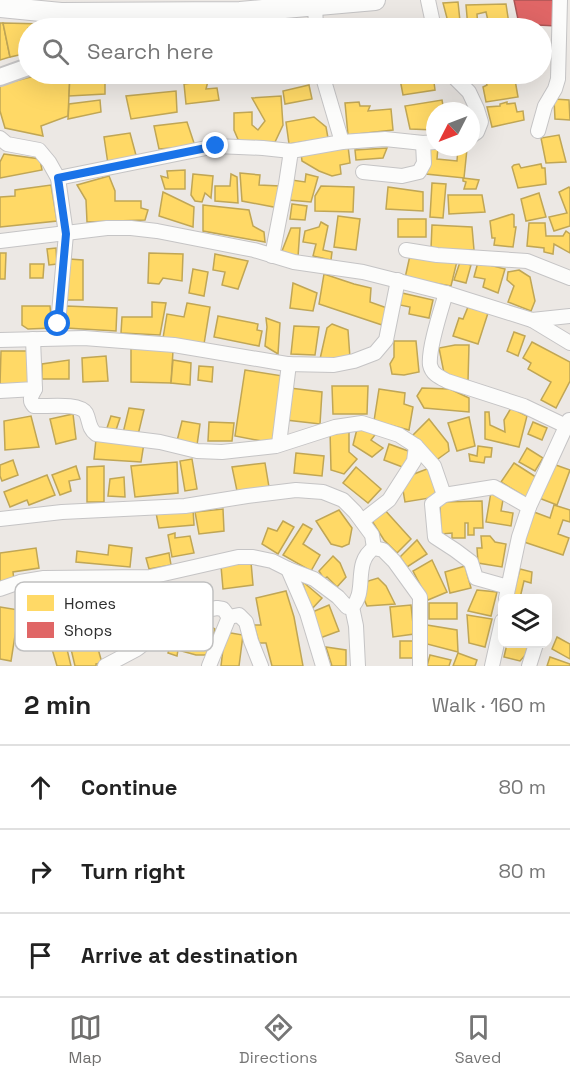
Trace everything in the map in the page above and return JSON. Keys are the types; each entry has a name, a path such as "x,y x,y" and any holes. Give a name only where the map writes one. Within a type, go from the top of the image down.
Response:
{"main road":[{"path":"0,7 62,14 240,12 375,0"}],"street":[{"path":"428,0 432,18"},
{"path":"538,131 545,106 558,79 560,0"},
{"path":"315,4 316,18"},
{"path":"214,18 240,12"},
{"path":"0,77 18,71"},
{"path":"325,84 342,142"},
{"path":"461,84 469,92 474,102"},
{"path":"0,138 8,144 39,150 58,178 66,234 58,324 59,338"},
{"path":"58,178 216,146 291,151 342,142 385,138 426,143"},
{"path":"272,256 291,151"},
{"path":"363,172 402,176 419,172 426,155"},
{"path":"0,241 107,228 157,231 254,250 294,262 363,272 446,292 532,320 570,343"},
{"path":"406,250 437,255 527,261 570,278"},
{"path":"0,340 84,338 174,345 290,364 334,365 375,353 386,340 398,280"},
{"path":"446,292 432,346 430,366 436,376 568,422 529,507 519,537 507,593 476,578 471,562 435,537 432,504 444,495 494,487 529,507"},
{"path":"532,320 570,316"},
{"path":"33,339 35,389 31,403 34,406 74,406 81,409 86,414 91,430 96,434 160,442 196,451 222,452 279,444 335,427 362,423 399,435 416,446 434,466 444,495"},
{"path":"279,444 290,364"},
{"path":"0,391 35,389"},
{"path":"362,521 388,500 414,461 416,446"},
{"path":"0,519 62,512 186,506 296,490 323,492 343,500 355,512 372,535 374,548"},
{"path":"352,607 359,594 362,562 374,548"},
{"path":"374,548 383,550 394,561 420,597 420,666"},
{"path":"20,582 44,578 150,577 238,557 253,557 272,561 314,579 348,607 352,607"},
{"path":"288,569 307,613 323,666"},
{"path":"0,589 15,584"},
{"path":"352,607 356,626 358,666"},
{"path":"213,609 223,609 229,617"},
{"path":"229,617 239,615 246,622 261,666"},
{"path":"209,666 229,617"},
{"path":"492,666 498,639"},
{"path":"529,666 535,648"},
{"path":"105,666 133,651"}],"building: Homes":[{"path":"458,2 460,18 447,18 443,3"},
{"path":"506,4 508,18 487,18 486,12 477,14 477,18 467,18 466,5"},
{"path":"0,23 3,23 10,57 0,60"},
{"path":"3,23 18,23 18,55 10,57"},
{"path":"18,80 18,84 70,84 68,116 41,126 43,136 5,128 0,111 0,85"},
{"path":"70,84 105,84 105,94 69,96"},
{"path":"184,84 207,84 206,89 217,88 219,100 186,104"},
{"path":"401,84 434,84 435,90 403,95"},
{"path":"516,84 518,97 486,102 483,87"},
{"path":"309,85 312,99 285,104 283,91"},
{"path":"176,91 177,112 131,119 126,96"},
{"path":"281,96 283,125 275,142 240,144 234,130 234,113 252,112 252,125 258,130 265,121 252,98"},
{"path":"554,99 569,100 570,120 555,119"},
{"path":"100,100 101,112 68,119 69,104"},
{"path":"359,102 360,106 370,106 368,111 391,109 393,130 348,135 345,103"},
{"path":"507,102 507,104 515,103 517,112 523,111 524,120 492,127 487,107 500,106"},
{"path":"426,103 426,130 410,129 405,106"},
{"path":"314,117 326,127 328,138 289,144 286,122"},
{"path":"187,122 195,146 159,149 154,126"},
{"path":"130,133 137,159 108,164 104,137"},
{"path":"559,135 566,162 546,163 541,138"},
{"path":"348,146 350,163 340,165 341,174 332,176 302,161 301,153"},
{"path":"387,148 383,158 356,160 355,150"},
{"path":"4,154 40,159 42,170 0,178 0,162"},
{"path":"427,156 457,161 457,156 466,156 464,178 426,174"},
{"path":"519,164 521,168 541,164 542,168 545,168 546,184 518,188 512,167"},
{"path":"185,170 185,189 165,189 161,176 168,178 167,171"},
{"path":"240,173 260,175 259,185 280,186 279,208 242,201"},
{"path":"193,174 213,176 211,198 205,193 202,202 195,201 191,195"},
{"path":"231,174 237,177 238,203 215,201 215,186 230,186"},
{"path":"306,174 318,177 311,202 288,200 292,180 305,182"},
{"path":"109,176 115,191 115,201 141,201 141,208 148,210 145,220 87,222 86,200 77,185"},
{"path":"463,178 479,180 476,189 464,189 466,182"},
{"path":"432,183 446,184 443,218 430,217"},
{"path":"51,185 57,221 0,227 0,197 15,196 15,190"},
{"path":"321,186 354,187 353,212 315,211 315,196"},
{"path":"388,187 423,192 423,211 386,209"},
{"path":"569,187 570,226 554,231 549,217 567,213 559,192"},
{"path":"163,192 194,207 193,227 159,216"},
{"path":"539,193 546,217 526,221 521,199"},
{"path":"448,195 482,195 485,212 449,214"},
{"path":"292,204 307,206 305,220 290,219"},
{"path":"203,205 249,210 253,226 264,232 265,242 203,231"},
{"path":"514,215 514,227 516,227 513,247 494,245 495,238 492,238 490,221"},
{"path":"338,216 360,219 356,250 334,247"},
{"path":"398,219 426,219 426,237 398,237"},
{"path":"321,222 328,226 323,250 332,252 331,260 313,256 316,244 303,242 305,231 319,227"},
{"path":"529,223 545,223 546,236 563,236 566,231 570,234 570,253 554,244 553,254 544,252 544,248 527,246"},
{"path":"432,225 472,227 474,250 431,249"},
{"path":"291,228 300,228 298,257 282,251"},
{"path":"56,248 57,264 49,265 47,249"},
{"path":"411,251 457,261 451,286 405,278"},
{"path":"0,253 6,253 5,279 0,279"},
{"path":"149,253 183,254 182,281 163,278 159,284 148,283"},
{"path":"215,254 248,261 238,289 222,285 225,272 213,270"},
{"path":"69,259 83,260 83,300 67,300 66,279 69,279"},
{"path":"460,262 471,265 466,283 454,280"},
{"path":"478,262 505,269 498,293 483,287 485,279 474,277"},
{"path":"30,264 44,264 43,278 30,278"},
{"path":"193,269 208,272 204,296 189,293"},
{"path":"519,270 530,277 535,301 531,311 508,302 514,286 507,280 508,272"},
{"path":"324,274 371,288 370,302 387,308 382,325 319,304"},
{"path":"293,283 317,293 313,311 290,308"},
{"path":"402,293 433,300 429,318 409,314 410,307 400,305"},
{"path":"152,302 166,303 160,335 121,333 122,317 152,317"},
{"path":"187,303 210,307 204,344 163,338 167,314 184,317"},
{"path":"22,306 50,306 52,328 28,329 22,325"},
{"path":"66,306 117,308 116,331 66,328"},
{"path":"468,307 488,313 478,344 453,336 459,318 463,319"},
{"path":"218,316 258,324 257,330 262,331 259,346 214,337"},
{"path":"266,318 280,323 278,354 265,346"},
{"path":"332,324 348,330 350,358 320,359 327,328"},
{"path":"294,326 319,327 315,355 291,354"},
{"path":"514,332 525,336 518,356 507,351"},
{"path":"394,341 416,341 419,372 404,375 392,374 390,364 394,357"},
{"path":"532,342 570,362 570,381 556,408 541,400 551,382 528,369 531,363 523,358"},
{"path":"469,345 468,382 444,373 439,348"},
{"path":"131,346 173,351 171,383 131,382"},
{"path":"1,351 31,351 30,385 0,385"},
{"path":"106,356 108,381 83,382 82,358"},
{"path":"69,360 69,379 42,379 42,364"},
{"path":"173,360 191,363 190,385 171,383"},
{"path":"199,366 213,367 212,382 198,380"},
{"path":"245,370 283,376 272,443 235,436"},
{"path":"332,386 368,386 367,414 333,414"},
{"path":"290,388 322,392 320,424 286,420"},
{"path":"422,388 450,389 469,398 469,412 424,408 417,396"},
{"path":"379,389 405,393 404,404 413,407 409,430 374,421"},
{"path":"129,408 144,410 137,439 123,433"},
{"path":"511,408 527,416 519,447 485,439 485,412 489,412 490,425 505,432 504,420"},
{"path":"73,414 76,439 56,444 50,419"},
{"path":"31,416 39,447 5,450 4,421"},
{"path":"111,416 120,418 115,433 106,431"},
{"path":"469,417 475,446 457,451 448,423"},
{"path":"429,419 448,443 449,451 435,461 412,436"},
{"path":"182,421 200,424 197,445 177,441"},
{"path":"209,422 234,423 232,441 208,441"},
{"path":"533,422 547,428 542,440 528,434"},
{"path":"358,425 378,431 371,440 383,448 372,457 353,445"},
{"path":"330,430 349,430 349,452 357,459 344,474 331,470"},
{"path":"96,439 144,443 141,462 94,459"},
{"path":"389,444 411,452 405,468 384,460"},
{"path":"478,446 492,448 491,457 485,457 484,463 470,461 469,454 477,456"},
{"path":"527,448 543,458 535,471 519,462"},
{"path":"296,453 324,456 322,476 294,473"},
{"path":"192,459 197,489 185,491 180,461"},
{"path":"13,460 18,475 2,481 0,465"},
{"path":"177,462 178,493 135,497 131,466"},
{"path":"265,463 269,487 237,491 232,467"},
{"path":"514,463 539,479 527,498 501,482"},
{"path":"553,464 570,470 557,505 539,498"},
{"path":"76,466 80,479 69,481 71,491 60,495 52,475"},
{"path":"104,466 104,502 87,502 87,467"},
{"path":"356,467 381,489 368,503 343,483"},
{"path":"432,467 436,497 405,502 402,484 414,474"},
{"path":"47,475 55,495 29,505 27,500 10,507 4,492"},
{"path":"124,477 125,497 108,496 110,479"},
{"path":"491,492 504,494 501,511 513,513 511,526 486,522"},
{"path":"482,501 483,528 474,528 474,535 468,535 468,523 465,523 465,538 452,538 452,533 441,534 440,502"},
{"path":"554,505 570,510 570,522 563,520 558,534 569,538 563,555 524,542 534,512 550,518"},
{"path":"383,508 411,539 397,553 384,540 372,521"},
{"path":"193,509 194,525 159,528 156,513"},
{"path":"223,509 224,531 199,534 195,512"},
{"path":"339,510 352,528 349,544 342,547 331,544 316,521"},
{"path":"283,521 294,527 278,554 262,544 268,528 277,531"},
{"path":"303,524 312,529 303,544 320,555 311,571 283,555"},
{"path":"175,533 175,538 190,536 194,553 172,557 168,535"},
{"path":"481,536 490,536 495,542 506,544 502,567 478,563 477,548 482,548"},
{"path":"417,540 427,554 407,567 400,557"},
{"path":"109,545 132,548 130,567 76,562 77,551 108,555"},
{"path":"36,548 39,568 13,572 14,580 0,582 0,553"},
{"path":"169,553 171,565 149,569 146,558"},
{"path":"333,556 340,563 346,577 337,587 327,577 324,579 319,571"},
{"path":"432,560 447,592 428,600 413,571"},
{"path":"251,562 253,585 223,589 221,566"},
{"path":"465,566 471,588 450,593 445,572"},
{"path":"520,569 532,572 531,583 524,581 521,594 513,594"},
{"path":"378,578 386,586 395,604 367,606 362,595 368,581"},
{"path":"105,580 139,581 139,582 105,582"},
{"path":"302,581 322,598 311,610"},
{"path":"477,590 497,592 491,616 468,611"},
{"path":"286,591 294,617 303,666 272,666 266,643 259,643 254,625 261,625 256,598"},
{"path":"429,603 457,603 457,619 429,619"},
{"path":"329,605 339,631 320,638 310,613"},
{"path":"411,605 414,634 393,637 390,607"},
{"path":"0,607 15,609 15,636 11,661 0,659"},
{"path":"467,615 492,619 485,647 469,643"},
{"path":"427,625 457,630 458,652 427,644"},
{"path":"225,632 243,635 239,666 221,666"},
{"path":"557,637 570,644 570,659 552,649"},
{"path":"400,641 414,641 415,658 400,658"},
{"path":"326,647 346,650 346,666 332,666"},
{"path":"506,648 530,648 520,661 504,657"},
{"path":"53,651 67,651 71,666 57,666"},
{"path":"71,651 99,651 102,663 96,666 75,666"},
{"path":"168,651 178,651 177,656 168,653"},
{"path":"182,651 207,651 206,655"},
{"path":"458,653 477,660 475,666 453,666"},
{"path":"430,655 451,660 449,666 427,666"},
{"path":"550,657 570,664 570,666 547,666"}],"building: Shops":[{"path":"514,0 555,0 556,26 552,26 552,18 518,18"}],"route":[{"path":"58,324 66,234 58,178 216,146"}]}
